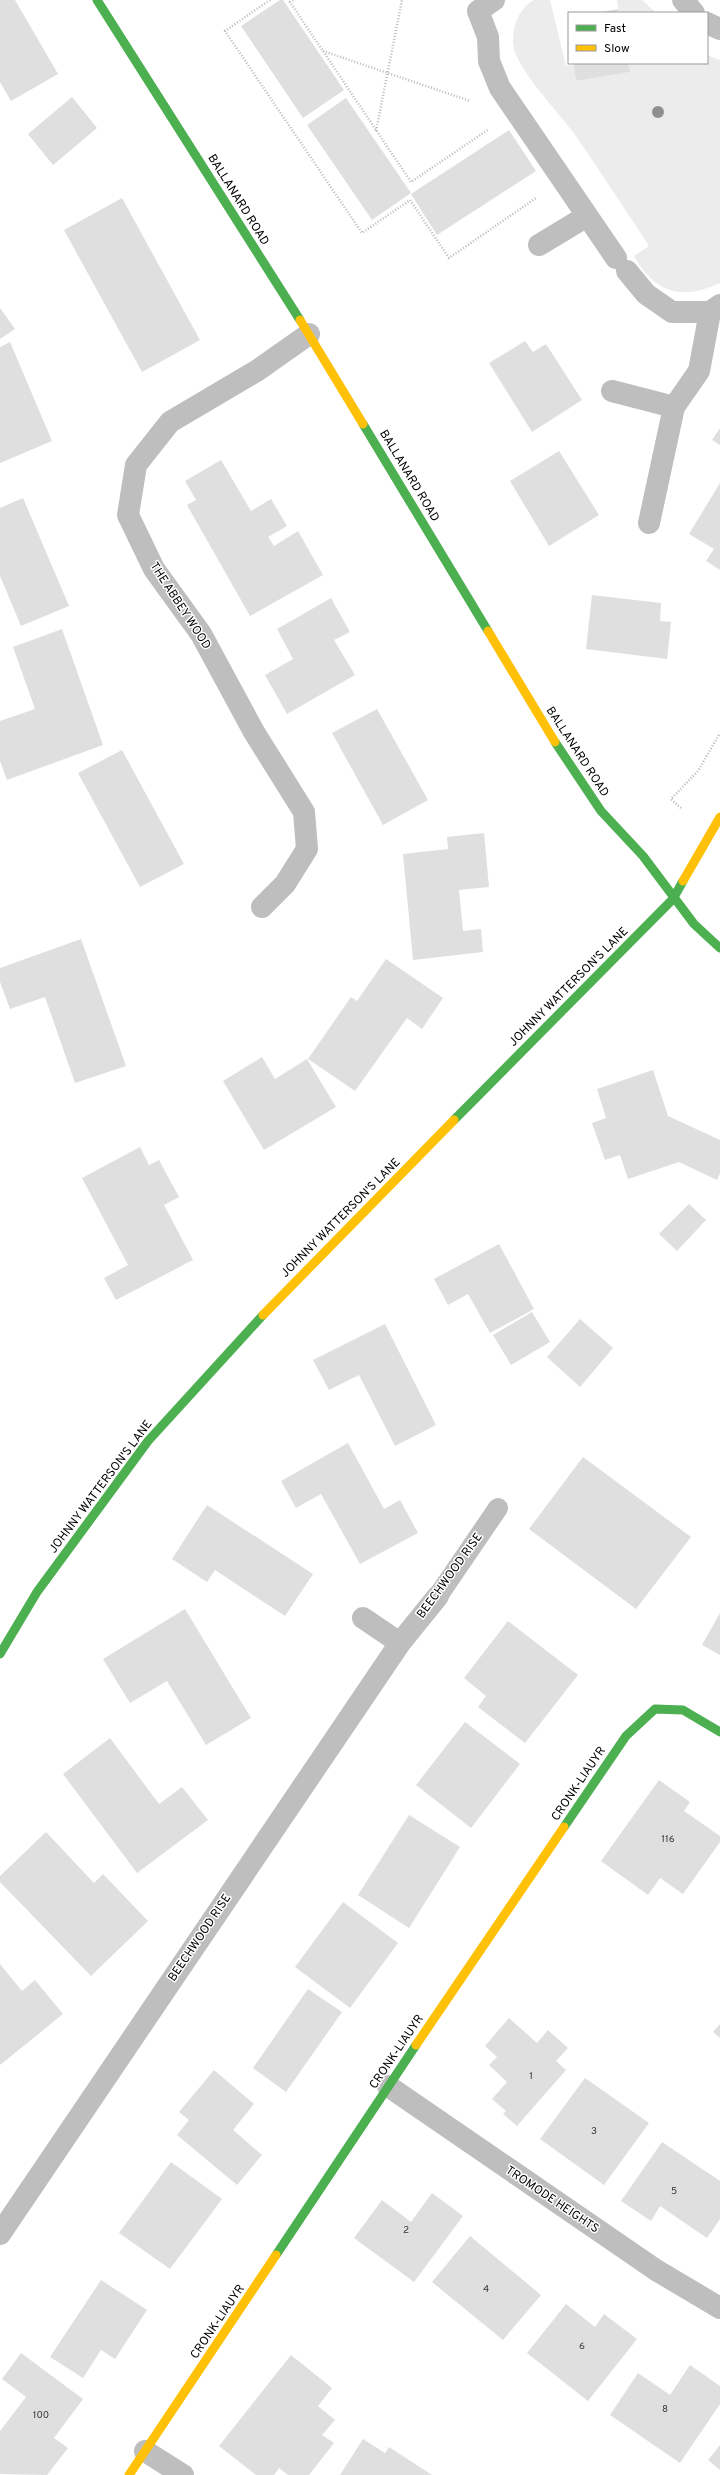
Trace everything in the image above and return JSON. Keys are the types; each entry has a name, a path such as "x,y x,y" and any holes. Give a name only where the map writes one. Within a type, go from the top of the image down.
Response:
{"main road":[{"name":"BALLANARD ROAD","path":"97,0 309,334 544,725 600,810 643,856 673,899 694,924 720,948"},
{"name":"JOHNNY WATTERSON'S LANE","path":"0,1654 37,1592 148,1442 289,1287 673,899 720,817"},
{"name":"CRONK-LIAUYR","path":"129,2475 388,2086 626,1736 655,1709 683,1710 720,1732"}],"street":[{"path":"683,0 693,12"},
{"path":"481,4 488,37 489,61 500,88 622,265 646,294 672,312 715,308 699,371 674,407 649,523"},
{"path":"708,23 720,29"},
{"path":"540,245 587,216"},
{"name":"THE ABBEY WOOD","path":"262,907 285,884 307,849 304,812 254,732 201,634 154,569 128,515 136,465 170,422 258,370 309,334"},
{"path":"612,391 674,407"},
{"name":"BEECHWOOD RISE","path":"0,2234 400,1643 438,1596"},
{"path":"363,1618 400,1643"},
{"name":"TROMODE HEIGHTS","path":"388,2086 650,2266 720,2308"},
{"path":"145,2451 183,2475"}],"lane":[{"name":"BEECHWOOD RISE","path":"438,1596 498,1508"}],"path":[{"path":"270,0 225,31 362,233 410,200 449,258 563,179"},
{"path":"293,0 290,2 411,182 515,111"},
{"path":"376,131 402,0"},
{"path":"322,50 491,108 515,111"},
{"path":"681,808 671,799 698,771 720,733"}],"shaded area":[{"path":"534,0 550,0 566,66 573,65 576,81 629,72 628,64 708,64 708,55 720,60 720,283 706,289 693,292 681,292 660,286 642,269 634,256 649,246 583,146 529,77 516,54 513,44 515,25 520,13 529,3"},
{"path":"617,0 642,0 655,12 619,12"}],"building":[{"path":"0,0 15,0 58,74 11,101 0,82"},
{"path":"280,0 283,0 344,90 303,118 241,26"},
{"path":"618,9 619,12 601,12"},
{"path":"573,64 628,64 630,72 576,81"},
{"path":"72,97 97,128 53,165 28,134"},
{"path":"346,98 411,193 372,220 307,125"},
{"path":"509,130 536,171 437,235 411,194"},
{"path":"122,198 200,340 142,372 64,230"},
{"path":"0,308 15,329 0,339"},
{"path":"525,341 533,352 546,344 582,400 532,432 489,363"},
{"path":"10,342 52,441 0,463 0,347"},
{"path":"720,428 720,445 712,440"},
{"path":"559,451 599,515 549,546 510,481"},
{"path":"221,460 251,511 271,499 287,526 268,537 274,546 298,531 323,575 250,616 187,505 196,500 185,481"},
{"path":"720,483 720,570 706,561 714,549 689,534"},
{"path":"23,498 69,606 21,626 0,576 0,508"},
{"path":"592,595 661,603 660,621 671,622 667,659 586,649"},
{"path":"331,598 350,632 334,640 355,675 287,714 265,675 293,659 277,629"},
{"path":"62,629 103,745 7,780 0,761 0,721 35,709 13,647"},
{"path":"377,709 428,800 383,825 332,733"},
{"path":"122,750 184,864 140,887 78,773"},
{"path":"484,833 489,887 459,890 463,931 481,929 483,952 413,960 403,854 448,849 447,837"},
{"path":"81,939 126,1066 75,1083 45,997 10,1009 0,982 0,968"},
{"path":"386,959 443,998 422,1029 407,1018 355,1091 308,1059 351,997 357,1001"},
{"path":"262,1057 275,1079 307,1059 336,1107 264,1150 223,1081"},
{"path":"653,1070 668,1116 720,1140 720,1173 717,1180 679,1162 628,1179 620,1155 605,1160 592,1123 606,1118 597,1089"},
{"path":"140,1147 149,1165 159,1160 179,1197 164,1205 193,1260 116,1300 104,1278 128,1265 82,1178"},
{"path":"689,1204 706,1220 677,1251 659,1234"},
{"path":"499,1244 534,1309 490,1333 468,1294 448,1305 434,1279"},
{"path":"532,1312 550,1342 511,1365 493,1335"},
{"path":"580,1319 613,1348 580,1387 547,1357"},
{"path":"385,1324 436,1425 395,1446 359,1375 329,1390 313,1360"},
{"path":"348,1443 384,1509 400,1500 418,1533 360,1564 321,1494 296,1508 281,1481"},
{"path":"583,1457 691,1537 636,1609 529,1529"},
{"path":"207,1505 313,1574 285,1616 215,1570 207,1582 172,1559"},
{"path":"185,1609 251,1718 206,1745 167,1681 130,1703 103,1659"},
{"path":"720,1613 720,1655 702,1645"},
{"path":"508,1621 578,1675 525,1743 478,1707 486,1696 464,1678"},
{"path":"465,1722 520,1764 471,1828 416,1785"},
{"path":"110,1738 159,1804 182,1787 208,1820 137,1873 63,1774"},
{"path":"659,1780 690,1802 684,1811 720,1836 720,1842 683,1894 660,1878 648,1895 601,1861"},
{"path":"409,1815 460,1847 409,1928 358,1895"},
{"path":"46,1832 94,1883 103,1874 148,1921 91,1976 0,1882 0,1876"},
{"path":"343,1902 398,1943 350,2008 295,1967"},
{"path":"0,1964 22,1991 35,1980 63,2014 0,2065"},
{"path":"308,1989 342,2012 286,2092 253,2068"},
{"path":"509,2018 537,2043 548,2030 568,2048 556,2061 566,2070 517,2126 503,2114 506,2111 492,2099 507,2082 489,2065 497,2057 485,2046"},
{"path":"720,2024 720,2038 713,2032"},
{"path":"214,2070 254,2104 233,2130 262,2155 237,2185 177,2135 189,2120 179,2112"},
{"path":"585,2078 649,2123 604,2185 540,2139"},
{"path":"662,2142 720,2181 720,2219 707,2238 660,2206 651,2221 621,2201"},
{"path":"171,2162 222,2199 170,2269 119,2233"},
{"path":"432,2193 463,2216 414,2282 354,2238 382,2200 411,2222"},
{"path":"470,2236 541,2295 503,2340 432,2282"},
{"path":"101,2280 147,2310 115,2359 101,2350 83,2378 50,2357"},
{"path":"566,2304 595,2327 604,2314 637,2339 588,2401 527,2353"},
{"path":"21,2353 83,2399 54,2438 68,2448 47,2475 0,2474 0,2431 26,2397 2,2379"},
{"path":"291,2355 332,2388 318,2406 335,2420 322,2435 334,2443 309,2475 288,2475 279,2468 274,2475 256,2475 219,2446"},
{"path":"690,2365 720,2386 720,2404 680,2463 610,2415 638,2373 670,2395"},
{"path":"363,2439 385,2453 389,2447 432,2475 340,2475"},
{"path":"720,2445 720,2470 708,2460"}],"traffic: fast":[{"path":"97,0 300,320"},
{"path":"363,424 488,631"},
{"path":"555,742 601,811 643,856 694,924 720,948"},
{"path":"454,1120 673,899 683,881"},
{"path":"0,1654 37,1592 148,1441 263,1315"},
{"path":"564,1827 626,1736 655,1709 683,1710 720,1732"},
{"path":"276,2255 416,2045"}],"traffic: slow":[{"path":"300,320 363,424"},
{"path":"488,631 555,742"},
{"path":"683,881 720,817"},
{"path":"263,1315 454,1120"},
{"path":"416,2045 564,1827"},
{"path":"129,2475 276,2255"}]}
